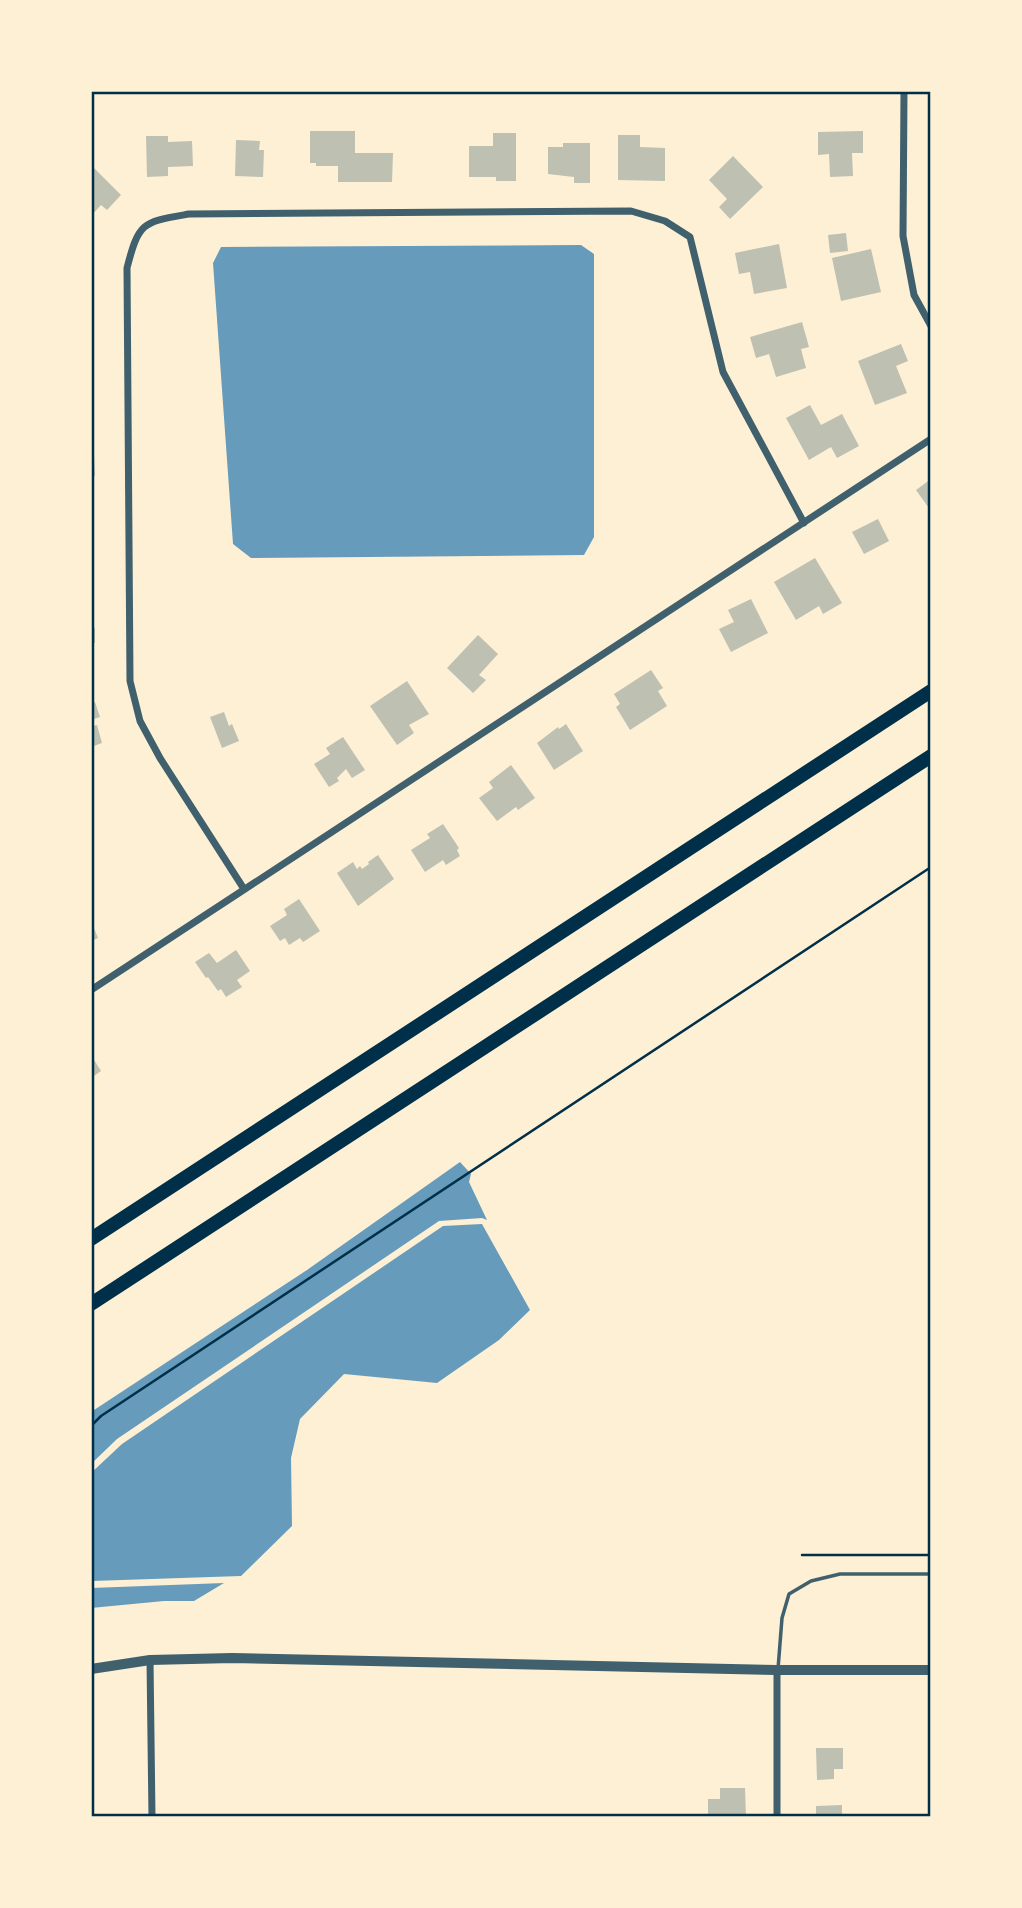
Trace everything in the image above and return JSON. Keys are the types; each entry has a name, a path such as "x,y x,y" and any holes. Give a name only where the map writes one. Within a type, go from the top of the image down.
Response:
{"highway":[{"path":"91,1239 931,691"},
{"path":"91,1304 931,756"}],"street":[{"path":"904,91 903,236 914,295 931,326"},
{"path":"244,889 155,749 140,721 130,681 127,268 134,239 151,220 189,214 631,211 665,221 690,237 723,372 804,523"},
{"path":"91,990 931,439"},
{"path":"91,1669 150,1660 246,1658 777,1670 931,1670"},
{"path":"150,1660 152,1817"},
{"path":"777,1670 777,1817"}],"lane":[{"path":"777,1670 782,1618 789,1594 811,1581 840,1574 931,1574"}],"path":[{"path":"91,1426 112,1409 931,866"},
{"path":"802,1555 931,1555"}],"water":[{"path":"581,245 594,254 594,537 584,555 251,558 233,544 213,263 221,247"},
{"path":"460,1162 471,1174 469,1182 487,1220 482,1218 439,1221 117,1439 91,1464 91,1412 307,1270"},
{"path":"482,1224 530,1310 499,1340 437,1383 344,1374 300,1419 291,1458 292,1526 241,1576 92,1581 91,1473 122,1444 443,1226"},
{"path":"224,1583 194,1601 91,1608 91,1588"}],"building":[{"path":"310,131 355,131 355,153 393,153 392,182 338,182 338,166 316,166 316,163 310,163"},
{"path":"863,131 863,153 852,153 853,176 830,177 829,154 818,155 818,132"},
{"path":"493,133 516,133 516,181 496,181 496,177 469,177 469,146 493,146"},
{"path":"618,135 640,135 640,147 665,148 665,181 618,180"},
{"path":"146,136 168,136 168,142 192,141 193,166 168,167 168,176 147,177"},
{"path":"236,140 260,141 259,150 264,150 263,177 235,176"},
{"path":"563,143 590,143 590,183 574,183 574,177 548,174 548,147 563,147"},
{"path":"733,156 763,187 730,219 719,207 727,199 709,180"},
{"path":"94,168 121,195 107,210 101,205 91,216 91,171"},
{"path":"846,233 848,251 830,253 828,235"},
{"path":"779,244 787,288 754,294 750,272 739,274 735,253"},
{"path":"871,249 881,292 841,301 832,258"},
{"path":"802,322 809,347 801,349 806,368 776,377 769,354 756,358 750,337"},
{"path":"901,344 908,361 896,366 907,393 875,405 858,361"},
{"path":"91,398 94,398 94,415 91,415"},
{"path":"810,405 821,425 842,414 859,446 837,458 831,447 809,460 786,418"},
{"path":"91,454 94,454 95,476 91,477"},
{"path":"931,479 931,511 916,490"},
{"path":"878,519 889,541 864,554 852,532"},
{"path":"815,558 842,603 823,614 819,606 796,620 774,582"},
{"path":"91,570 94,570 94,593 91,594"},
{"path":"751,599 768,633 731,652 719,629 734,622 728,610"},
{"path":"91,628 95,628 95,643 91,643"},
{"path":"478,635 498,654 479,675 486,680 473,693 447,668"},
{"path":"651,670 663,688 658,691 667,706 630,730 616,707 620,704 614,694"},
{"path":"407,681 429,714 409,725 414,733 397,745 370,706"},
{"path":"95,702 100,717 91,720 91,703"},
{"path":"224,712 239,741 222,748 210,717"},
{"path":"91,721 93,726 97,725 102,743 91,747"},
{"path":"566,724 583,751 554,770 537,743"},
{"path":"343,737 365,770 352,778 346,769 337,778 339,781 329,787 314,764 330,754 326,748"},
{"path":"511,765 535,798 518,810 516,807 497,821 479,798 493,788 489,782"},
{"path":"443,824 459,848 457,850 460,856 446,865 443,860 425,872 411,850 430,838 427,834"},
{"path":"378,855 394,879 358,906 337,873 353,862 357,869 360,866 362,869"},
{"path":"299,899 320,931 303,942 300,938 289,945 285,938 280,941 270,926 287,915 284,909"},
{"path":"91,921 98,938 91,941"},
{"path":"236,950 250,971 237,980 242,987 226,997 221,989 218,991 208,977 206,978 195,962 209,953 217,963"},
{"path":"91,1055 101,1071 91,1078"},
{"path":"816,1748 843,1748 843,1769 834,1769 834,1779 817,1780"},
{"path":"720,1788 745,1788 746,1817 708,1817 708,1799 720,1799"},
{"path":"842,1805 842,1817 816,1817 816,1806"}]}
